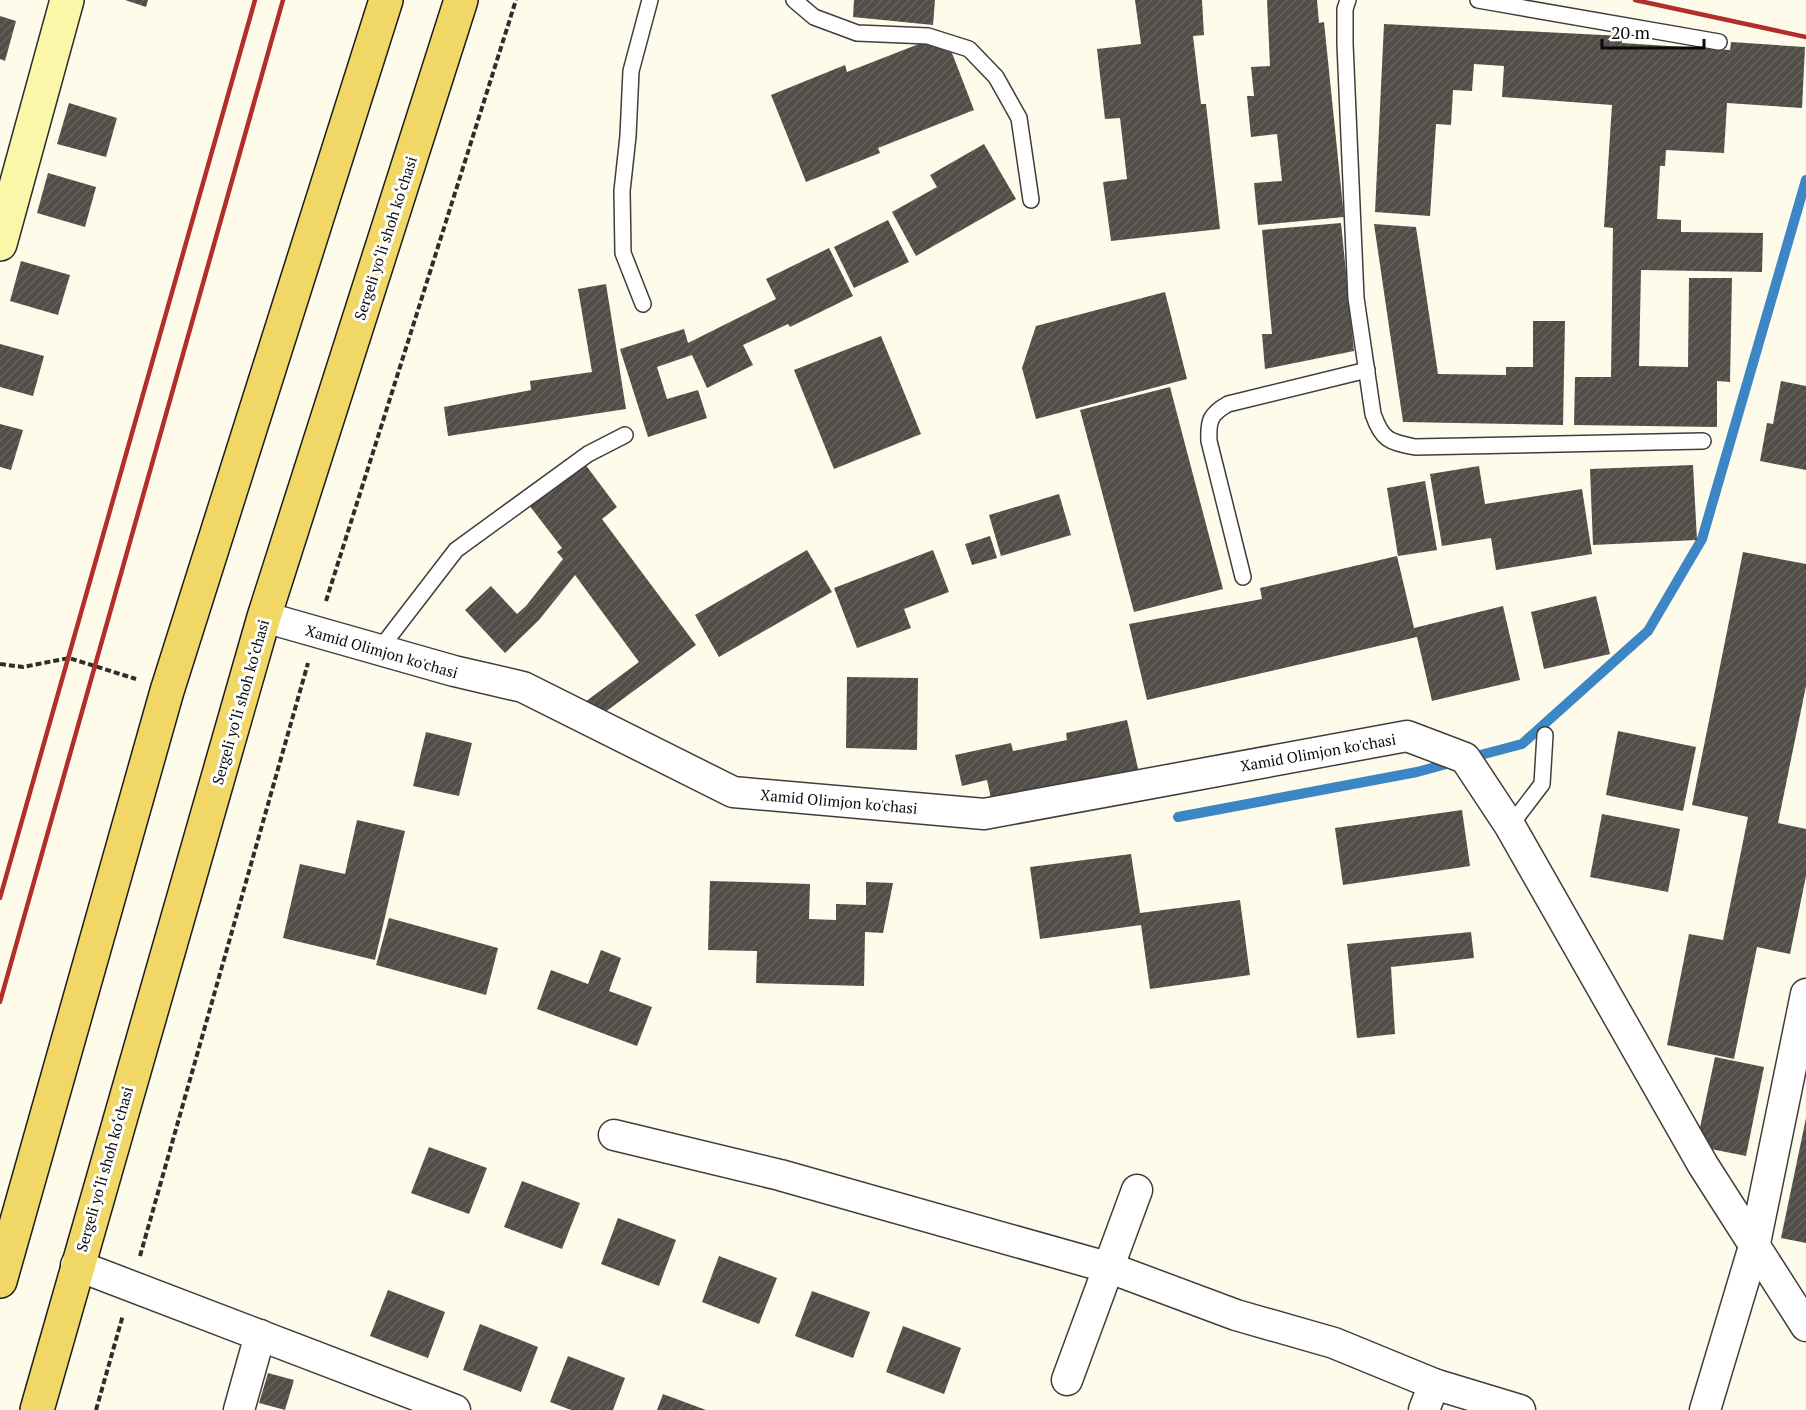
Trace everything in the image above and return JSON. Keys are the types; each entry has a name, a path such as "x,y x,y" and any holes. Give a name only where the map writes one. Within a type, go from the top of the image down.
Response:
{"main road":[{"path":"0,1281 167,691 386,0"},
{"name":"Sergeli yo‘li shoh ko‘chasi","path":"37,1410 76,1265 264,617 461,0"}],"street":[{"path":"0,244 67,0"},
{"name":"Xamid Olimjon ko'chasi","path":"264,617 379,650 523,687 733,792 984,814 1407,736 1438,748 1469,764 1510,826"},
{"path":"1510,826 1704,1165 1806,1326"},
{"path":"1705,1410 1755,1243 1806,994"},
{"path":"614,1135 780,1175 1110,1268 1236,1315 1334,1343 1429,1397 1520,1410"},
{"path":"1067,1380 1137,1190"},
{"path":"76,1265 456,1410"},
{"path":"239,1410 260,1335"}],"lane":[{"path":"643,304 623,253 622,191 628,136 631,71 650,0"},
{"path":"794,0 814,16 857,33 928,36 969,50 996,77 1019,118 1031,200"},
{"path":"1348,0 1345,9 1345,44 1356,287 1373,414 1379,431 1392,442 1415,447 1703,441"},
{"path":"1478,0 1719,42"},
{"path":"1243,578 1209,441 1208,423 1214,411 1228,405 1367,370"},
{"path":"379,650 456,550 588,454 625,435"},
{"path":"1510,826 1542,784 1545,735"}],"path":[{"path":"96,1410 345,535 516,0"},
{"path":"0,664 23,667 69,658 167,691"}],"building":[{"path":"125,0 148,0 146,7"},
{"path":"854,0 935,0 933,25 853,17"},
{"path":"1135,0 1202,0 1204,35 1193,36 1201,104 1206,104 1220,229 1111,241 1103,182 1127,179 1120,118 1105,119 1097,49 1141,44"},
{"path":"1267,0 1317,0 1319,23 1324,22 1344,217 1258,225 1254,183 1282,181 1277,134 1251,137 1247,96 1254,96 1251,67 1270,66"},
{"path":"0,16 16,21 5,61 0,59"},
{"path":"1384,24 1622,36 1622,43 1730,50 1731,42 1805,47 1802,108 1727,103 1724,153 1666,150 1665,166 1660,166 1657,219 1681,220 1681,232 1763,233 1762,272 1641,270 1639,366 1688,367 1689,278 1732,278 1730,382 1717,381 1717,427 1574,425 1575,377 1611,377 1613,228 1604,227 1612,105 1502,97 1504,66 1474,64 1472,91 1453,90 1451,125 1436,124 1430,216 1375,212"},
{"path":"924,42 952,53 974,110 878,148 880,153 806,182 771,95 845,65 847,72"},
{"path":"69,103 117,118 106,157 57,144"},
{"path":"984,144 1016,199 916,256 892,212 937,187 930,175"},
{"path":"48,173 96,187 85,227 37,213"},
{"path":"888,220 909,262 854,288 834,247"},
{"path":"1341,223 1354,351 1265,369 1262,334 1272,334 1262,230"},
{"path":"1374,224 1416,227 1438,374 1506,375 1506,367 1533,367 1533,321 1565,321 1563,425 1403,422"},
{"path":"829,248 853,296 790,327 788,324 743,345 753,365 707,388 692,355 657,367 667,399 698,390 707,418 648,437 620,349 684,329 688,343 776,299 766,279"},
{"path":"21,261 70,275 58,315 10,301"},
{"path":"606,284 626,409 448,436 444,407 531,390 530,381 592,372 578,289"},
{"path":"1165,292 1187,379 1036,419 1022,368 1036,326"},
{"path":"881,336 921,434 834,469 794,370"},
{"path":"0,344 44,356 33,396 0,387"},
{"path":"1781,381 1806,386 1806,470 1760,461 1767,423 1773,424"},
{"path":"1170,387 1223,589 1134,612 1080,410"},
{"path":"0,424 23,430 11,470 0,467"},
{"path":"585,464 617,507 602,519 696,645 597,718 585,702 639,662 575,575 539,620 505,653 465,610 491,586 517,614 526,606 563,559 557,552 562,548 529,505"},
{"path":"1693,465 1697,540 1593,545 1590,469"},
{"path":"1479,466 1485,504 1582,489 1592,554 1496,570 1491,538 1442,546 1430,474"},
{"path":"1425,481 1437,550 1398,556 1387,488"},
{"path":"1059,494 1071,535 1001,556 989,515"},
{"path":"990,536 997,558 972,565 965,544"},
{"path":"807,550 832,592 719,657 695,615"},
{"path":"933,550 949,592 904,609 911,628 857,648 834,588"},
{"path":"1743,552 1806,564 1806,686 1778,823 1806,829 1806,876 1790,954 1757,947 1734,1059 1667,1045 1689,934 1723,940 1748,817 1692,805"},
{"path":"1397,556 1414,628 1503,606 1520,680 1432,701 1417,637 1147,700 1129,624 1262,599 1260,588"},
{"path":"1596,596 1610,654 1544,669 1531,612"},
{"path":"847,677 918,678 917,750 846,748"},
{"path":"1127,720 1139,773 992,803 987,780 962,786 955,755 1011,743 1013,751 1067,740 1066,733"},
{"path":"1618,731 1696,747 1683,811 1606,795"},
{"path":"426,732 472,743 459,796 413,786"},
{"path":"1462,810 1470,866 1343,885 1335,828"},
{"path":"1602,814 1680,829 1668,892 1590,877"},
{"path":"357,820 405,831 375,960 283,938 300,864 345,874"},
{"path":"1131,854 1140,913 1240,900 1250,975 1150,989 1141,925 1040,939 1030,867"},
{"path":"710,881 810,884 809,919 836,920 836,904 866,905 866,882 893,883 883,933 865,932 864,986 756,983 757,951 708,950"},
{"path":"389,918 498,948 486,995 376,965"},
{"path":"1471,932 1474,958 1391,967 1395,1034 1357,1038 1347,944"},
{"path":"601,950 621,958 609,991 652,1007 637,1046 537,1009 551,970 588,984"},
{"path":"1715,1057 1764,1067 1746,1156 1696,1146"},
{"path":"1806,1118 1806,1243 1781,1238"},
{"path":"429,1147 487,1168 469,1214 411,1193"},
{"path":"522,1181 580,1203 562,1249 504,1227"},
{"path":"618,1218 676,1240 659,1286 601,1264"},
{"path":"719,1256 777,1278 759,1324 702,1302"},
{"path":"388,1290 445,1312 428,1358 370,1336"},
{"path":"812,1291 870,1312 853,1358 795,1336"},
{"path":"480,1324 538,1347 521,1392 463,1370"},
{"path":"903,1326 961,1348 944,1394 886,1372"},
{"path":"568,1356 625,1378 613,1410 571,1410 550,1402"},
{"path":"268,1373 294,1380 285,1410 259,1403"},
{"path":"663,1394 706,1410 657,1410"}],"waterway":[{"path":"1469,758 1522,744 1648,631 1702,539 1806,180"},
{"path":"1178,817 1417,772 1454,762"}],"railway":[{"path":"0,898 255,0"},
{"path":"0,1002 283,0"},
{"path":"1635,0 1806,37"}]}
